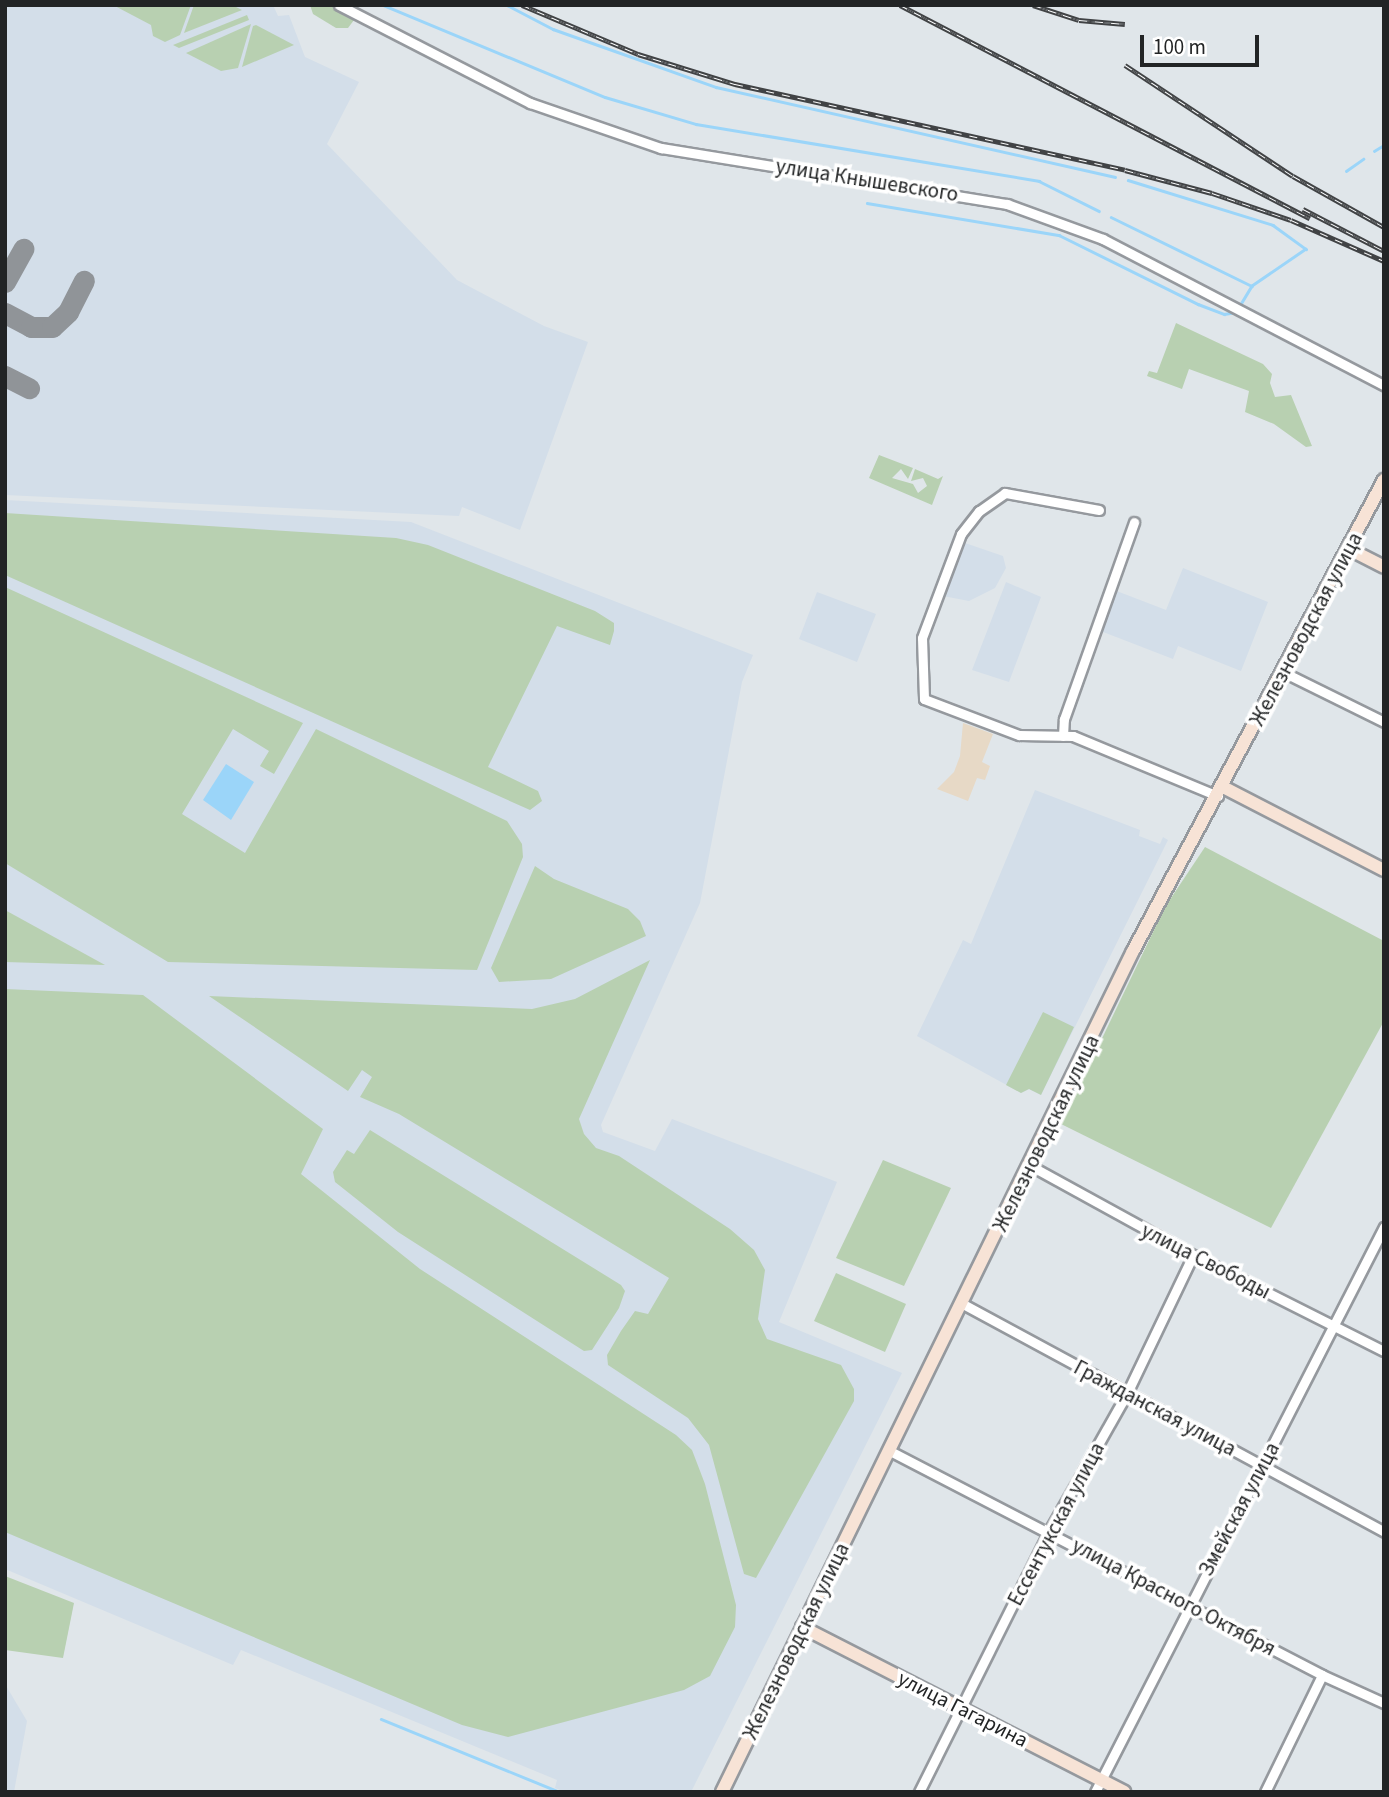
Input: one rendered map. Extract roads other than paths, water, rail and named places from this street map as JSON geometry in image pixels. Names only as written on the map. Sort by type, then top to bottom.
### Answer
[{"type":"main road","name":"Железноводская улица","points":[[722,1792],[1031,1166],[1133,951],[1384,481]]},
{"type":"main road","points":[[1351,545],[1384,567]]},
{"type":"main road","points":[[1220,792],[1384,870]]},
{"type":"main road","name":"улица Гагарина","points":[[802,1627],[961,1707],[1097,1786],[1124,1792]]},
{"type":"street","name":"улица Кнышевского","points":[[339,5],[530,103],[661,148],[1007,204],[1103,239],[1384,385]]},
{"type":"street","points":[[1098,510],[1005,493],[979,511],[961,534],[922,638],[924,699],[1019,735],[1073,736],[1220,792]]},
{"type":"street","points":[[1063,736],[1064,719],[1134,522]]},
{"type":"street","points":[[1283,672],[1384,722]]},
{"type":"street","name":"улица Свободы","points":[[1031,1166],[1193,1255],[1384,1351]]},
{"type":"street","name":"Змейская улица","points":[[1097,1786],[1384,1227]]},
{"type":"street","name":"Ессентукская улица","points":[[919,1792],[1049,1531],[1127,1393],[1193,1255]]},
{"type":"street","name":"Гражданская улица","points":[[963,1304],[1384,1532]]},
{"type":"street","name":"улица Красного Октября","points":[[890,1451],[1049,1531],[1322,1675],[1384,1703]]},
{"type":"street","points":[[1265,1792],[1322,1675]]},
{"type":"water","points":[[226,764],[254,782],[231,820],[203,800]]},
{"type":"waterway","points":[[383,5],[605,97],[696,124],[1039,181],[1099,211]]},
{"type":"waterway","points":[[507,5],[553,29],[716,87],[1115,177]]},
{"type":"waterway","points":[[1374,151],[1384,145]]},
{"type":"waterway","points":[[1346,171],[1363,159]]},
{"type":"waterway","points":[[1128,180],[1273,225],[1306,249],[1252,286],[1240,306]]},
{"type":"waterway","points":[[867,203],[1059,235],[1198,304],[1224,314],[1236,312]]},
{"type":"waterway","points":[[1111,217],[1252,286]]},
{"type":"waterway","points":[[381,1719],[560,1792]]},
{"type":"railway","points":[[522,5],[638,54],[735,84],[1125,170],[1212,193],[1291,220],[1384,261]]},
{"type":"railway","points":[[900,5],[1310,218]]},
{"type":"railway","points":[[1033,5],[1079,20],[1125,24]]},
{"type":"railway","points":[[1125,65],[1293,176],[1384,227]]},
{"type":"railway","points":[[1303,209],[1384,251]]}]
